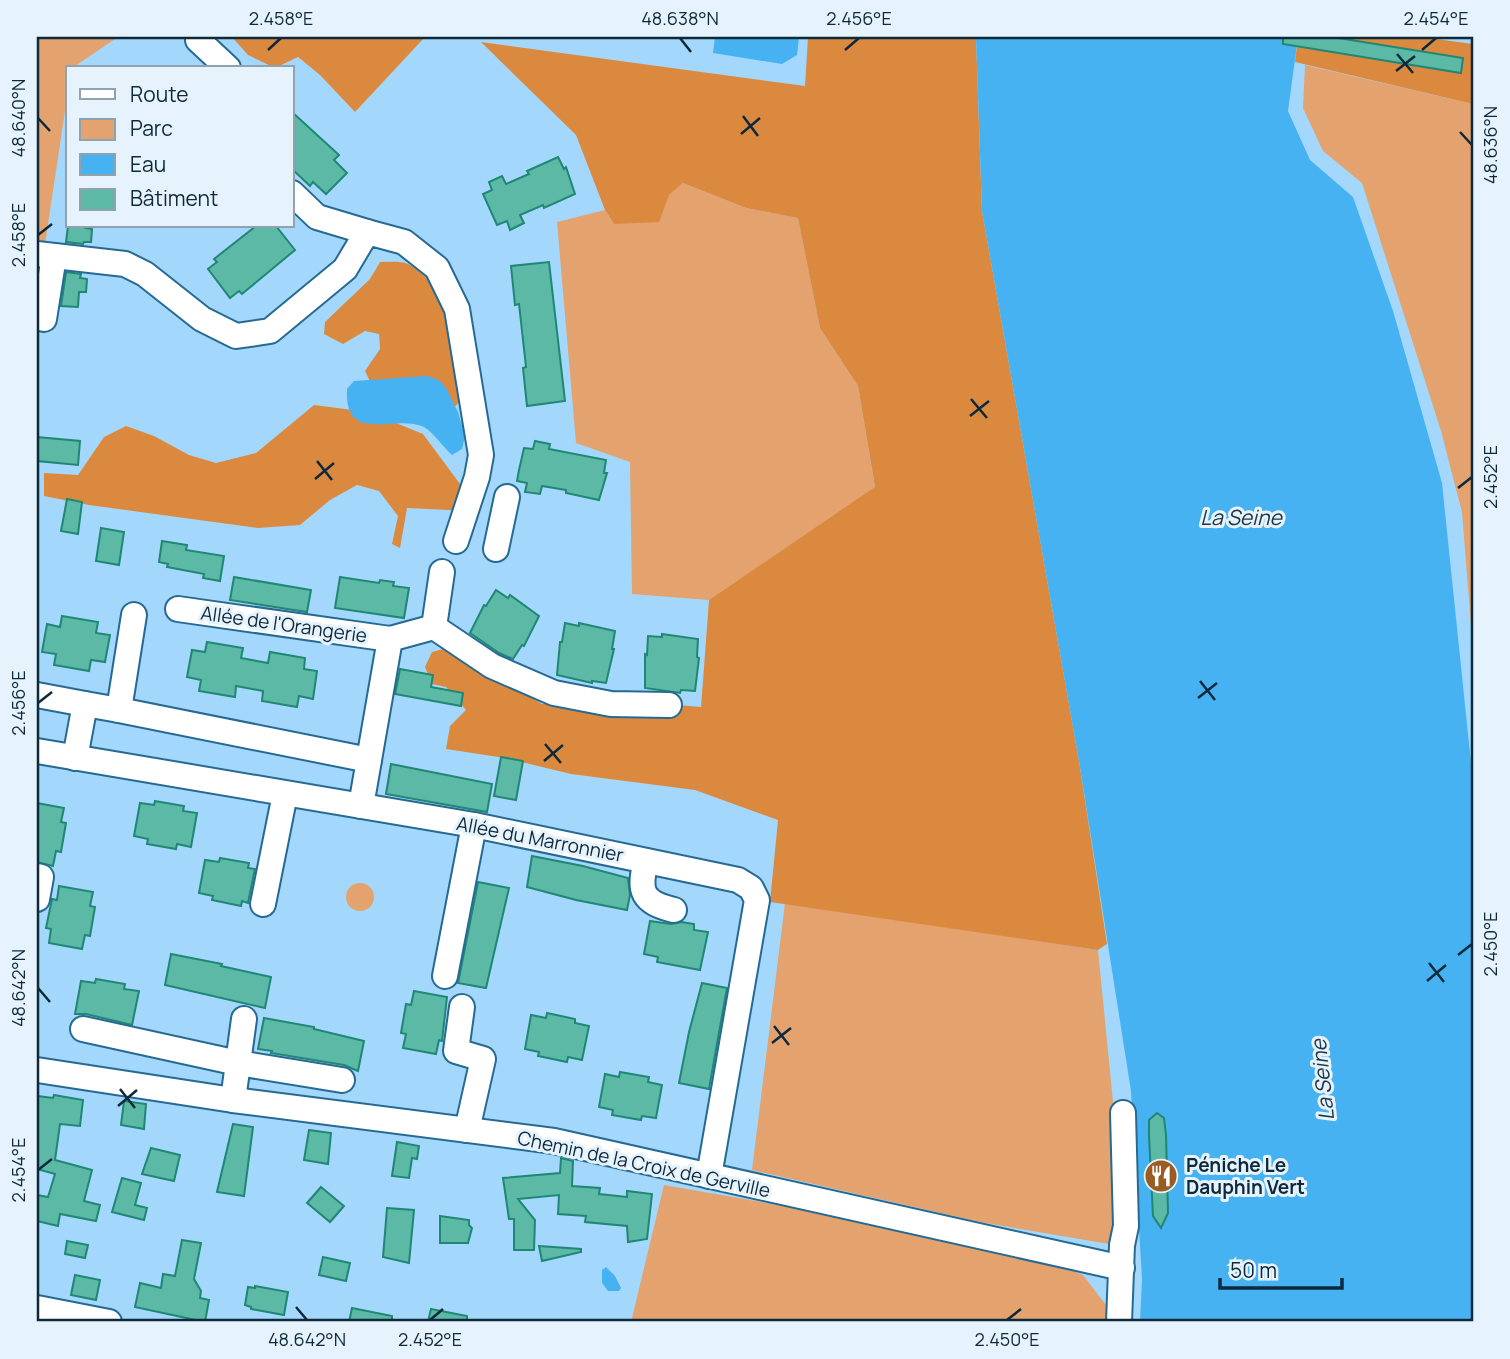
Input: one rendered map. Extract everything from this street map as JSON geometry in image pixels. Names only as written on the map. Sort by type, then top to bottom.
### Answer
[{"type":"street","points":[[198,40],[226,66]]},
{"type":"street","points":[[294,195],[317,217],[404,242],[438,268],[457,309],[481,456],[456,541]]},
{"type":"street","points":[[44,319],[46,255],[125,264],[145,274],[202,319],[236,336],[270,331],[345,269],[367,232]]},
{"type":"street","points":[[496,549],[507,497]]},
{"type":"street","points":[[434,627],[442,572]]},
{"type":"street","name":"Allée de l'Orangerie","points":[[178,610],[390,639]]},
{"type":"street","points":[[119,709],[134,615]]},
{"type":"street","points":[[361,806],[390,639],[434,627],[492,666],[554,694],[611,704],[669,705]]},
{"type":"street","points":[[37,695],[369,760]]},
{"type":"street","points":[[75,758],[85,704]]},
{"type":"street","name":"Allée du Marronnier","points":[[37,751],[474,825],[738,880],[751,888],[757,901],[709,1176]]},
{"type":"street","points":[[263,904],[285,794]]},
{"type":"street","points":[[445,976],[474,825]]},
{"type":"street","points":[[646,861],[641,887],[646,898],[655,905],[674,910]]},
{"type":"street","points":[[37,876],[41,877],[37,899]]},
{"type":"street","points":[[462,1007],[456,1051],[483,1059],[467,1130]]},
{"type":"street","points":[[233,1100],[244,1019]]},
{"type":"street","points":[[83,1029],[238,1063],[342,1080]]},
{"type":"street","name":"Chemin de la Croix de Gerville","points":[[37,1070],[233,1100],[554,1141],[1122,1268]]},
{"type":"street","points":[[1119,1322],[1126,1226],[1123,1113]]},
{"type":"street","points":[[37,1308],[109,1322]]},
{"type":"green space","points":[[40,37],[118,37],[75,66],[66,66],[66,104],[45,244],[37,243],[37,40]]},
{"type":"green space","points":[[1305,65],[1473,104],[1473,651],[1462,512],[1441,431],[1362,183],[1323,151],[1303,108]]},
{"type":"green space","points":[[683,183],[746,208],[798,218],[820,328],[858,386],[875,488],[709,600],[632,594],[630,462],[576,443],[557,222],[605,210],[614,224],[669,195]]},
{"type":"green space","points":[[360,883],[370,887],[374,897],[370,907],[360,911],[350,907],[346,897],[350,887]]},
{"type":"green space","points":[[785,903],[1098,950],[1123,1203],[1109,1244],[980,1222],[752,1170]]},
{"type":"green space","points":[[664,1185],[858,1219],[1053,1263],[1083,1275],[1112,1313],[1111,1322],[631,1322]]},
{"type":"shaded area","points":[[232,37],[425,37],[355,112],[320,75],[298,57],[279,66],[271,66],[248,55]]},
{"type":"shaded area","points":[[808,37],[976,37],[982,211],[1079,761],[1107,944],[1098,950],[770,902],[778,820],[695,790],[571,774],[505,758],[446,749],[450,726],[466,710],[446,687],[432,684],[425,667],[432,652],[447,648],[542,704],[575,704],[608,699],[701,707],[709,600],[875,487],[858,386],[820,328],[798,218],[746,208],[683,183],[669,195],[659,222],[614,224],[605,210],[576,135],[481,42],[805,86]]},
{"type":"shaded area","points":[[1298,37],[1421,37],[1473,44],[1473,104],[1295,62]]},
{"type":"shaded area","points":[[380,262],[408,264],[423,275],[444,305],[455,342],[465,397],[452,409],[376,394],[365,371],[380,349],[379,334],[365,331],[343,344],[324,334],[325,322],[370,279]]},
{"type":"shaded area","points":[[314,405],[369,412],[423,434],[463,488],[470,511],[407,508],[400,548],[392,544],[398,516],[379,491],[357,485],[330,500],[300,525],[258,528],[89,505],[44,496],[44,473],[78,475],[104,437],[126,426],[154,436],[189,455],[216,463],[256,453]]},
{"type":"water","points":[[715,37],[799,37],[797,55],[782,64],[713,53]]},
{"type":"water","name":"La Seine","points":[[976,37],[1298,37],[1288,111],[1310,160],[1353,197],[1393,311],[1442,483],[1473,782],[1473,1322],[1140,1322],[1142,1279],[1131,1091],[1079,761],[982,211]]},
{"type":"water","points":[[427,376],[439,380],[446,388],[458,412],[465,436],[462,449],[452,455],[424,427],[362,422],[354,417],[348,406],[347,389],[354,381]]},
{"type":"water","points":[[606,1267],[615,1276],[621,1288],[619,1291],[608,1291],[602,1283],[602,1270]]},
{"type":"building","points":[[1283,37],[1332,37],[1463,58],[1461,73],[1283,44]]},
{"type":"building","points":[[294,114],[339,155],[334,160],[347,173],[326,194],[313,182],[310,186],[294,171]]},
{"type":"building","points":[[558,157],[564,169],[566,167],[575,194],[520,215],[524,223],[510,230],[507,221],[497,225],[483,194],[492,190],[489,182],[502,176],[506,184]]},
{"type":"building","points":[[68,228],[92,229],[91,242],[66,242]]},
{"type":"building","points":[[253,228],[278,228],[295,250],[242,294],[239,291],[230,298],[208,269],[217,262],[214,259]]},
{"type":"building","points":[[549,262],[565,401],[527,406],[519,304],[515,305],[511,266]]},
{"type":"building","points":[[66,272],[81,274],[80,278],[87,279],[86,292],[79,292],[78,307],[61,306]]},
{"type":"building","points":[[37,437],[80,441],[78,465],[37,461]]},
{"type":"building","points":[[535,441],[550,444],[549,449],[606,460],[604,473],[607,473],[599,500],[542,486],[540,494],[525,492],[527,483],[517,481],[519,470],[524,448],[533,449]]},
{"type":"building","points":[[67,499],[82,502],[78,534],[61,531]]},
{"type":"building","points":[[101,528],[124,532],[119,565],[96,561]]},
{"type":"building","points":[[162,541],[187,545],[186,550],[224,556],[220,581],[203,578],[204,574],[167,567],[168,564],[159,562]]},
{"type":"building","points":[[234,577],[311,590],[307,612],[230,600]]},
{"type":"building","points":[[340,577],[379,583],[380,580],[394,582],[393,586],[409,588],[404,618],[335,608]]},
{"type":"building","points":[[496,590],[508,598],[510,595],[539,616],[524,646],[522,645],[513,659],[499,653],[470,633],[484,605],[486,606]]},
{"type":"building","points":[[62,616],[98,622],[96,633],[110,635],[105,662],[91,660],[89,671],[54,665],[56,654],[42,652],[47,624],[60,627]]},
{"type":"building","points":[[565,623],[579,626],[579,623],[615,631],[606,683],[592,683],[557,675]]},
{"type":"building","points":[[662,634],[698,639],[695,691],[681,690],[680,693],[645,688],[648,636],[662,637]]},
{"type":"building","points":[[207,642],[243,648],[241,658],[268,663],[270,652],[305,658],[304,669],[317,671],[313,699],[299,696],[297,707],[262,701],[263,691],[236,686],[235,697],[199,691],[201,680],[187,677],[192,650],[205,652]]},
{"type":"building","points":[[400,669],[433,675],[431,687],[463,693],[461,706],[395,694]]},
{"type":"building","points":[[501,757],[523,761],[516,800],[494,796]]},
{"type":"building","points":[[391,764],[492,784],[487,812],[386,794]]},
{"type":"building","points":[[155,801],[184,806],[183,811],[197,813],[191,847],[177,844],[176,849],[147,844],[148,839],[134,836],[140,803],[154,805]]},
{"type":"building","points":[[37,803],[64,808],[61,822],[66,823],[61,852],[56,851],[53,866],[37,862]]},
{"type":"building","points":[[532,856],[628,878],[630,895],[627,910],[527,887]]},
{"type":"building","points":[[220,858],[249,863],[248,868],[255,869],[248,903],[242,901],[241,906],[212,900],[213,896],[199,893],[205,860],[219,862]]},
{"type":"building","points":[[478,882],[509,888],[486,988],[458,983]]},
{"type":"building","points":[[59,886],[93,892],[90,906],[95,907],[90,936],[85,935],[82,949],[49,943],[51,929],[46,928],[52,899],[57,900]]},
{"type":"building","points":[[650,921],[694,924],[694,930],[708,932],[700,970],[657,962],[658,957],[644,954]]},
{"type":"building","points":[[171,954],[271,977],[265,1008],[165,985]]},
{"type":"building","points":[[96,979],[125,984],[124,989],[139,991],[132,1025],[75,1014],[81,981],[95,983]]},
{"type":"building","points":[[702,983],[727,988],[709,1089],[679,1083]]},
{"type":"building","points":[[414,991],[447,997],[442,1041],[439,1040],[436,1054],[403,1048],[406,1034],[401,1033],[406,1004],[411,1005]]},
{"type":"building","points":[[547,1013],[575,1019],[575,1023],[589,1026],[582,1060],[568,1057],[567,1062],[538,1056],[539,1052],[525,1049],[531,1015],[546,1018]]},
{"type":"building","points":[[264,1018],[314,1027],[364,1041],[358,1071],[344,1065],[258,1049]]},
{"type":"building","points":[[620,1072],[649,1077],[648,1082],[662,1085],[656,1118],[642,1116],[641,1120],[612,1115],[613,1110],[599,1107],[605,1074],[619,1077]]},
{"type":"building","points":[[54,1095],[83,1100],[80,1126],[60,1124],[55,1160],[92,1170],[84,1201],[100,1205],[96,1221],[60,1214],[58,1226],[37,1221],[37,1195],[48,1197],[55,1174],[37,1169],[37,1096],[53,1098]]},
{"type":"building","points":[[124,1101],[146,1104],[144,1129],[121,1125]]},
{"type":"building","points":[[1157,1113],[1164,1118],[1166,1135],[1168,1213],[1161,1228],[1153,1216],[1149,1136],[1149,1120]]},
{"type":"building","points":[[233,1124],[253,1127],[244,1196],[217,1192]]},
{"type":"building","points":[[309,1130],[331,1133],[328,1164],[304,1160]]},
{"type":"building","points":[[397,1142],[419,1146],[417,1159],[412,1158],[409,1178],[392,1176]]},
{"type":"building","points":[[151,1148],[180,1155],[174,1181],[142,1174]]},
{"type":"building","points":[[561,1158],[573,1161],[572,1186],[600,1188],[599,1194],[627,1197],[627,1191],[652,1194],[647,1239],[628,1242],[627,1226],[585,1222],[586,1216],[558,1214],[559,1195],[518,1199],[535,1220],[534,1250],[514,1250],[514,1219],[509,1219],[503,1178],[560,1173]]},
{"type":"building","points":[[122,1178],[141,1183],[135,1205],[147,1208],[144,1220],[112,1212]]},
{"type":"building","points":[[321,1187],[344,1206],[330,1222],[307,1203]]},
{"type":"building","points":[[387,1208],[414,1210],[409,1263],[383,1257]]},
{"type":"building","points":[[440,1216],[469,1220],[472,1228],[468,1243],[440,1243]]},
{"type":"building","points":[[182,1240],[201,1243],[194,1279],[201,1291],[200,1298],[209,1300],[205,1322],[135,1307],[140,1283],[161,1288],[163,1274],[175,1276]]},
{"type":"building","points":[[67,1241],[88,1245],[85,1258],[65,1254]]},
{"type":"building","points":[[539,1246],[581,1249],[581,1252],[542,1261]]},
{"type":"building","points":[[323,1257],[350,1263],[346,1281],[319,1275]]},
{"type":"building","points":[[75,1275],[100,1280],[96,1300],[71,1295]]},
{"type":"building","points":[[248,1287],[288,1292],[284,1315],[251,1309],[245,1305]]},
{"type":"building","points":[[352,1308],[392,1316],[392,1322],[349,1322]]},
{"type":"building","points":[[431,1309],[467,1316],[467,1322],[428,1322]]},
{"type":"place","name":"Péniche Le Dauphin Vert","points":[[1161,1176]]}]
